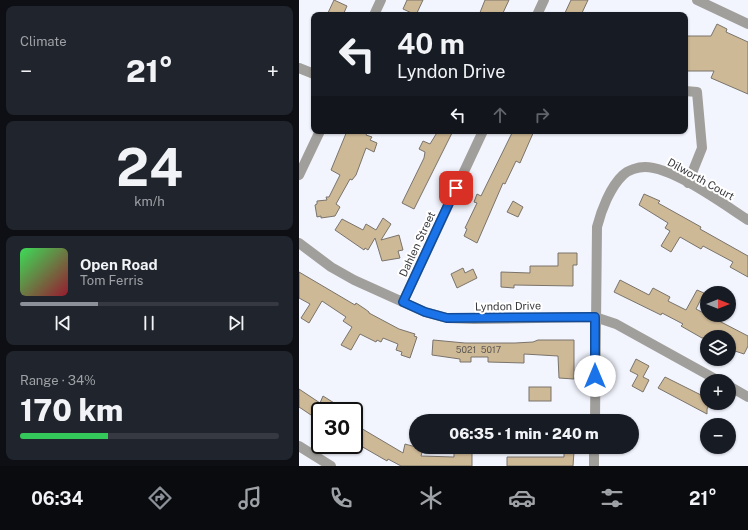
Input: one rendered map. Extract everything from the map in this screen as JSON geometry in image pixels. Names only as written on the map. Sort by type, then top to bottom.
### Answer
[{"type":"street","points":[[375,12],[381,0]]},
{"type":"street","points":[[538,12],[544,0]]},
{"type":"street","points":[[697,0],[748,24]]},
{"type":"street","points":[[299,68],[311,73]]},
{"type":"street","points":[[688,91],[697,92],[702,148],[688,183]]},
{"type":"street","points":[[299,175],[319,134]]},
{"type":"street","name":"Dahlen Street","points":[[403,302],[482,134]]},
{"type":"street","name":"Dilworth Court","points":[[595,414],[597,227],[601,210],[623,176],[634,169],[645,167],[659,169],[688,183],[748,220]]},
{"type":"street","name":"Lyndon Drive","points":[[299,243],[331,267],[425,312],[447,318],[595,317],[616,324],[706,374]]},
{"type":"street","points":[[736,390],[748,397]]},
{"type":"street","points":[[299,446],[331,466]]},
{"type":"street","points":[[594,454],[594,466]]},
{"type":"building","points":[[334,0],[347,6],[344,12],[328,12]]},
{"type":"building","points":[[407,0],[423,0],[417,12],[410,12],[403,9]]},
{"type":"building","points":[[485,0],[509,0],[503,12],[480,12]]},
{"type":"building","points":[[571,0],[588,0],[582,12],[565,12]]},
{"type":"building","points":[[717,24],[727,29],[726,32],[748,42],[748,94],[711,78],[714,71],[688,71],[688,36],[711,36]]},
{"type":"building","points":[[346,134],[366,134],[372,137],[370,140],[377,143],[374,152],[366,148],[356,175],[352,180],[350,179],[336,204],[340,207],[335,216],[321,218],[321,216],[317,217],[315,205],[317,204],[317,201],[327,200],[326,197],[329,197],[340,175],[331,170]]},
{"type":"building","points":[[436,134],[452,134],[414,209],[402,203],[424,158],[425,152],[419,149],[423,141],[430,144]]},
{"type":"building","points":[[512,134],[533,134],[520,163],[516,161],[505,184],[503,183],[477,243],[464,236],[467,229],[465,228],[477,203],[474,202],[477,194],[481,196]]},
{"type":"building","points":[[644,194],[660,201],[658,203],[748,256],[748,277],[730,267],[733,262],[703,246],[701,249],[680,237],[671,252],[661,246],[670,231],[665,228],[668,223],[639,205]]},
{"type":"building","points":[[513,201],[523,207],[518,217],[507,212]]},
{"type":"building","points":[[383,218],[391,224],[381,240],[399,235],[403,250],[398,251],[400,258],[382,261],[375,238],[368,250],[365,248],[364,250],[335,230],[342,219],[363,230],[366,224],[376,230]]},
{"type":"building","points":[[558,253],[577,253],[577,265],[573,265],[573,286],[514,285],[514,288],[501,287],[501,272],[530,273],[530,266],[558,266]]},
{"type":"building","points":[[463,268],[465,273],[473,269],[477,278],[457,288],[451,274]]},
{"type":"building","points":[[299,272],[355,305],[356,303],[369,313],[399,329],[415,334],[414,336],[417,337],[410,358],[401,355],[402,352],[396,350],[398,344],[383,338],[381,342],[377,340],[376,342],[360,334],[351,350],[341,345],[352,327],[343,321],[346,317],[322,301],[309,323],[301,318],[310,304],[299,298]]},
{"type":"building","points":[[620,280],[649,295],[653,288],[670,297],[668,301],[686,310],[697,290],[700,291],[700,301],[696,309],[700,311],[700,322],[721,322],[748,336],[748,346],[744,354],[736,351],[736,330],[700,330],[700,337],[681,326],[683,324],[662,313],[661,315],[614,292]]},
{"type":"building","points":[[433,340],[465,343],[515,343],[533,342],[538,340],[574,340],[574,379],[559,378],[558,356],[524,354],[524,363],[488,362],[488,357],[471,357],[471,362],[460,362],[460,359],[432,355]]},
{"type":"building","points":[[636,359],[649,366],[643,377],[649,380],[643,392],[632,386],[638,375],[630,371]]},
{"type":"building","points":[[665,377],[700,394],[700,410],[707,410],[707,414],[658,388]]},
{"type":"building","points":[[529,387],[551,387],[551,401],[529,401]]},
{"type":"building","points":[[299,389],[318,402],[311,402],[311,415],[299,407]]},
{"type":"building","points":[[323,396],[333,402],[320,402]]},
{"type":"building","points":[[363,429],[403,453],[405,444],[409,445],[409,454],[422,454],[421,456],[454,457],[454,454],[472,454],[472,466],[401,466],[388,459],[387,461],[363,447]]},
{"type":"building","points":[[564,454],[574,454],[573,466],[507,466],[507,457],[564,457]]},
{"type":"route","points":[[456,188],[403,302],[425,312],[447,318],[595,317],[595,376]]}]
